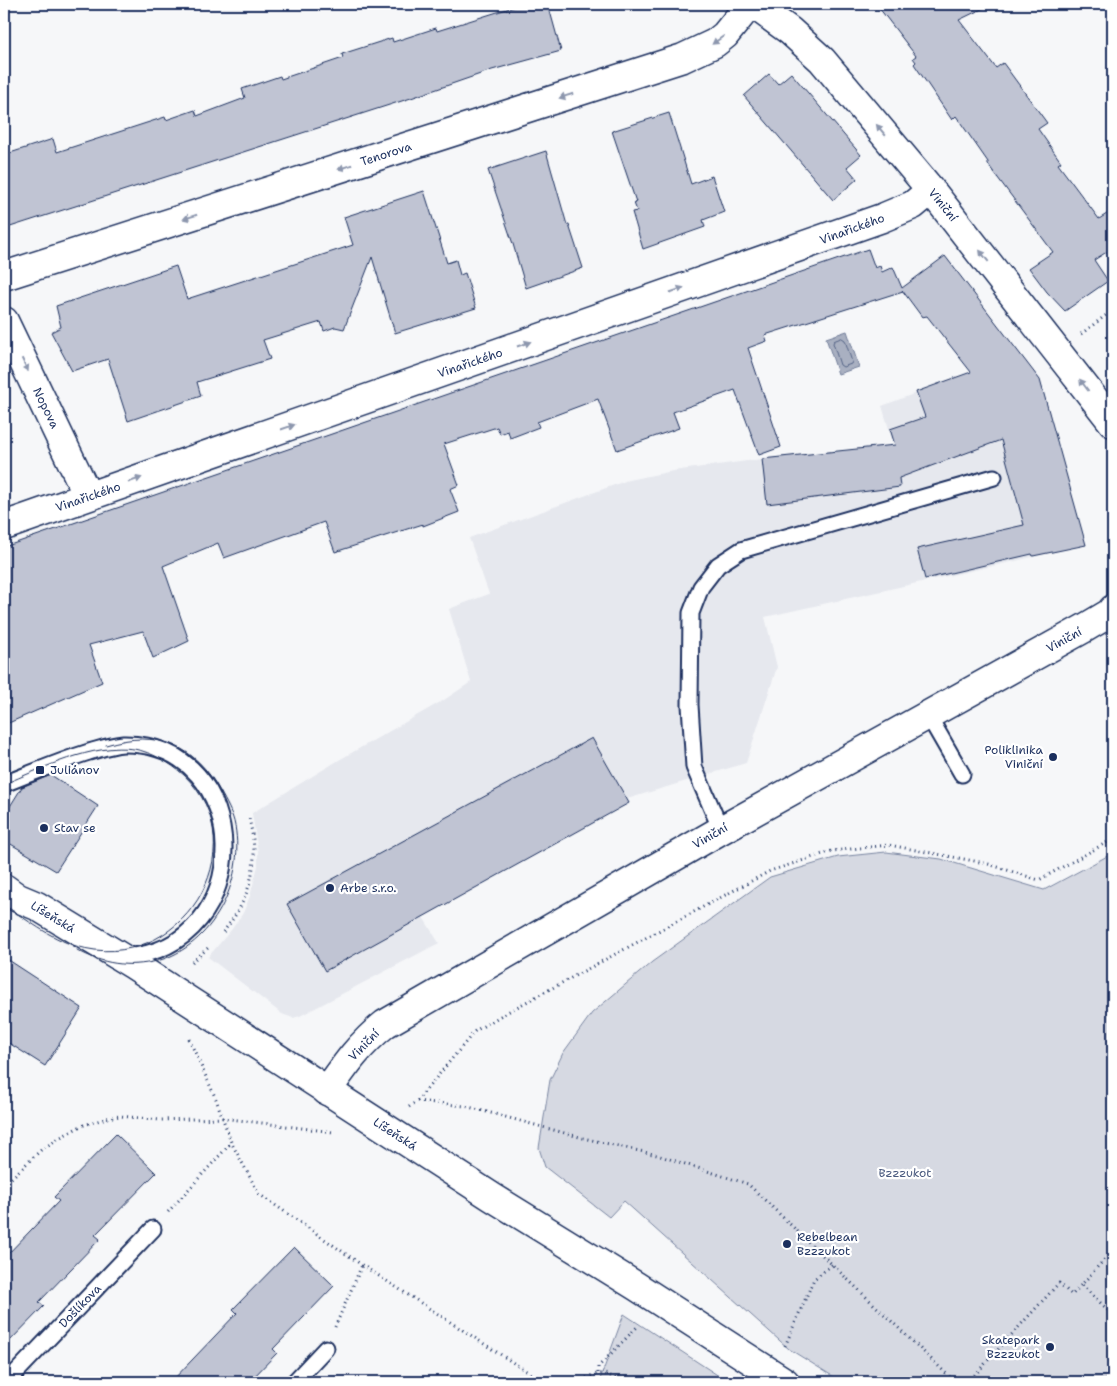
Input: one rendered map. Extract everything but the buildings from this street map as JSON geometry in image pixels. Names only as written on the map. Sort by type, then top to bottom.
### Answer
[{"type":"street","name":"Viniční","points":[[751,4],[790,31],[822,60],[931,190],[1058,350],[1113,423]]},
{"type":"street","name":"Tenorova","points":[[4,276],[683,58],[715,44],[751,4]]},
{"type":"street","name":"Vinařického","points":[[4,526],[882,218],[913,204],[931,190]]},
{"type":"street","name":"Nopova","points":[[4,321],[88,496]]},
{"type":"street","name":"Viniční","points":[[327,1091],[349,1058],[365,1040],[384,1024],[721,830],[1110,614],[1113,608]]},
{"type":"street","name":"Líšeňská","points":[[4,888],[120,957],[492,1197],[636,1286],[785,1382]]},
{"type":"lane","points":[[721,830],[694,767],[690,705],[691,613],[700,588],[718,565],[741,550],[994,477]]},
{"type":"lane","points":[[928,715],[962,774]]},
{"type":"lane","points":[[4,784],[80,755],[122,744],[142,746],[176,757],[187,765],[206,786],[220,814],[224,843],[220,881],[212,903],[206,913],[188,932],[173,944],[144,955],[120,957]]},
{"type":"lane","name":"Došlíkova","points":[[7,1382],[152,1230]]},
{"type":"lane","points":[[294,1382],[326,1348]]},
{"type":"path","points":[[1058,350],[1113,310]]},
{"type":"path","points":[[404,1110],[417,1101],[475,1031],[770,871],[832,852],[889,845],[985,863],[1039,880],[1113,839]]},
{"type":"path","points":[[187,1036],[231,1142],[259,1194],[362,1265],[540,1380],[539,1382]]},
{"type":"path","points":[[417,1101],[465,1106],[583,1138],[657,1155],[748,1184],[955,1382]]},
{"type":"path","points":[[4,1185],[41,1150],[59,1138],[81,1126],[107,1118],[120,1116],[160,1120],[222,1118],[334,1132]]},
{"type":"path","points":[[152,1230],[231,1142]]},
{"type":"path","points":[[975,1382],[971,1379],[1059,1283],[1072,1295],[1113,1250]]},
{"type":"path","points":[[783,1351],[814,1279],[833,1264]]},
{"type":"path","points":[[326,1348],[362,1265]]},
{"type":"path","points":[[1082,1285],[1113,1315]]},
{"type":"path","points":[[598,1373],[598,1367],[636,1328]]},
{"type":"path","points":[[577,1382],[598,1373],[610,1375],[624,1382]]},
{"type":"shaded area","points":[[1010,341],[1041,382],[1086,545],[765,617],[777,667],[746,763],[627,799],[629,803],[423,917],[439,943],[300,1016],[293,1018],[282,1014],[208,957],[232,929],[243,913],[250,896],[258,866],[258,852],[252,813],[339,760],[444,700],[471,682],[449,609],[489,594],[469,538],[628,480],[673,471],[762,459],[894,445],[882,406],[971,372]]},
{"type":"green space","name":"Bzzzukot","points":[[886,852],[941,859],[1044,890],[1113,853],[1113,1382],[842,1382],[789,1349],[624,1201],[609,1217],[545,1167],[539,1148],[550,1080],[563,1053],[592,1013],[652,962],[770,877],[838,857]]},
{"type":"green space","points":[[624,1314],[728,1382],[599,1382]]},
{"type":"water","points":[[847,331],[859,367],[838,374],[826,338]]},
{"type":"tram line","points":[[77,950],[96,959],[126,964],[157,961],[177,953],[194,941],[209,926],[221,908],[235,868],[237,847],[233,817],[220,791],[199,762],[173,745],[158,740],[125,740],[106,745]]},
{"type":"tram line","points":[[4,784],[85,753],[118,748],[141,750],[173,766],[184,775],[206,805],[214,837],[211,870],[198,900],[176,925],[147,943],[113,951],[76,946],[48,933],[4,905]]},
{"type":"place","name":"Poliklinika Viniční","points":[[1053,757]]},
{"type":"place","name":"Juliánov","points":[[40,770]]},
{"type":"place","name":"Stav se","points":[[44,828]]},
{"type":"place","name":"Arbe s.r.o.","points":[[330,888]]},
{"type":"place","name":"Rebelbean Bzzzukot","points":[[787,1244]]},
{"type":"place","name":"Skatepark Bzzzukot","points":[[1050,1347]]}]
